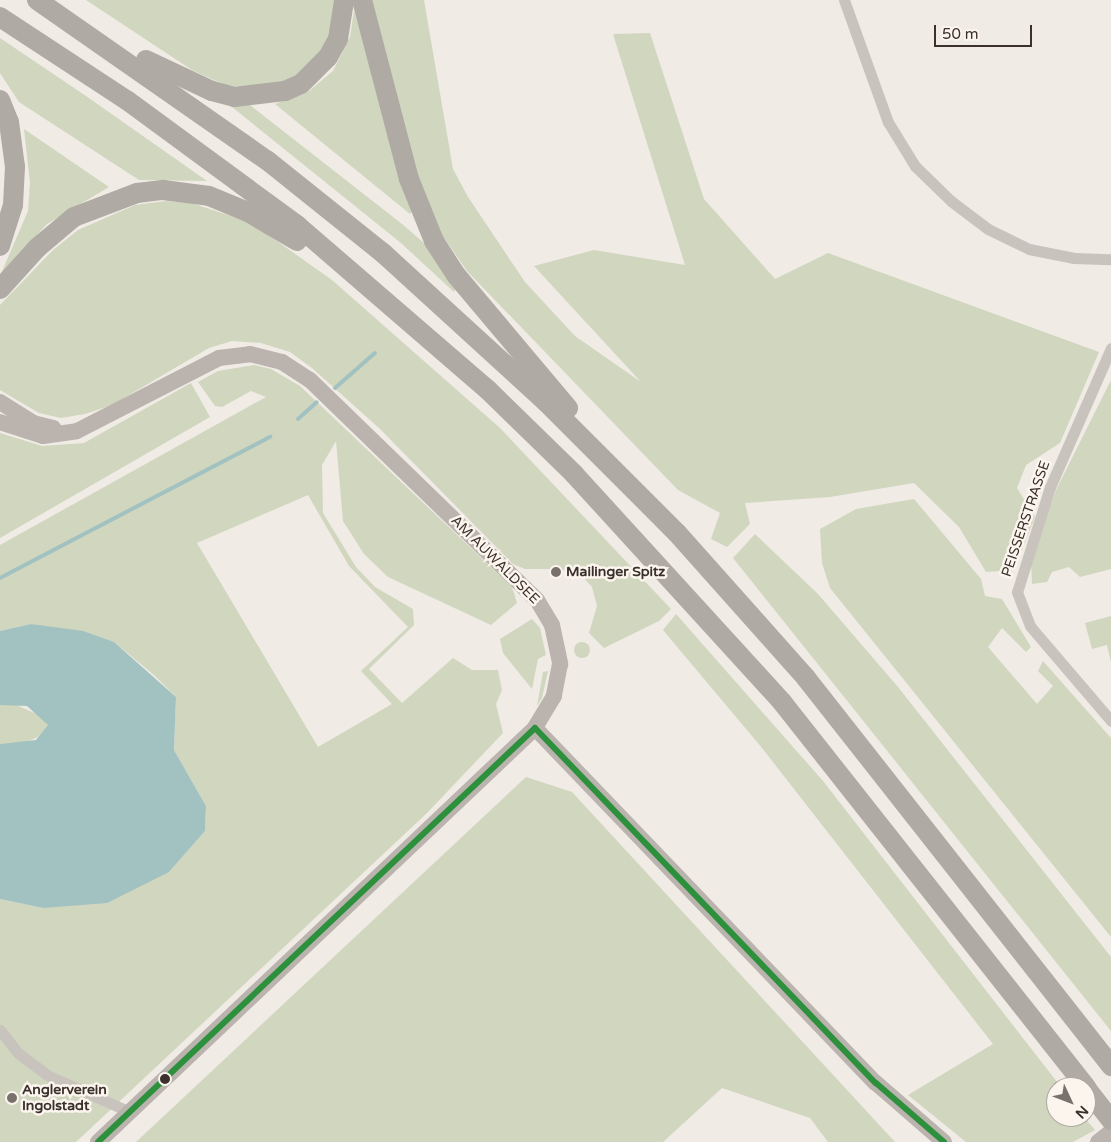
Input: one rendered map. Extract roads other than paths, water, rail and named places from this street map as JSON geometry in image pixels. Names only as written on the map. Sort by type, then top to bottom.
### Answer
[{"type":"highway","points":[[38,0],[80,27],[260,156],[383,253],[485,342],[627,482],[806,678],[1111,1066]]},
{"type":"highway","points":[[80,27],[212,91],[234,97],[269,95],[301,84],[328,57],[338,39],[344,0]]},
{"type":"highway","points":[[362,0],[409,179],[442,256],[627,482]]},
{"type":"highway","points":[[0,17],[128,101],[298,226],[487,389],[658,561],[782,702],[1078,1077]]},
{"type":"highway","points":[[0,100],[15,167],[12,205],[0,246]]},
{"type":"highway","points":[[0,289],[37,248],[74,216],[118,196],[163,190],[209,196],[248,212],[370,287]]},
{"type":"highway","points":[[1096,1100],[1111,1120]]},
{"type":"street","points":[[844,0],[888,122],[915,166],[951,201],[988,229],[1029,249],[1074,258],[1111,259]]},
{"type":"street","name":"PEISSERSTRASSE","points":[[1111,348],[1050,487],[1017,592],[1030,626],[1111,721]]},
{"type":"street","name":"AM AUWALDSEE","points":[[0,422],[43,436],[77,431],[219,358],[266,357],[296,369],[545,611],[557,639],[560,664],[554,696],[535,728],[98,1142]]},
{"type":"street","points":[[0,402],[33,423],[77,431]]},
{"type":"street","points":[[535,728],[876,1083],[944,1142]]},
{"type":"street","points":[[0,1030],[18,1053],[48,1075],[130,1112]]},
{"type":"street","points":[[1098,1142],[1111,1132]]},
{"type":"water","points":[[31,624],[83,631],[114,642],[176,697],[174,750],[206,806],[205,831],[169,872],[107,903],[43,908],[0,899],[0,744],[36,740],[48,725],[27,706],[0,705],[0,631]]},
{"type":"waterway","points":[[335,388],[375,353]]},
{"type":"waterway","points":[[298,419],[317,402]]},
{"type":"waterway","points":[[0,578],[270,437]]},
{"type":"place","name":"Mailinger Spitz","points":[[556,572]]},
{"type":"place","name":"Anglerverein Ingolstadt","points":[[12,1098]]}]
